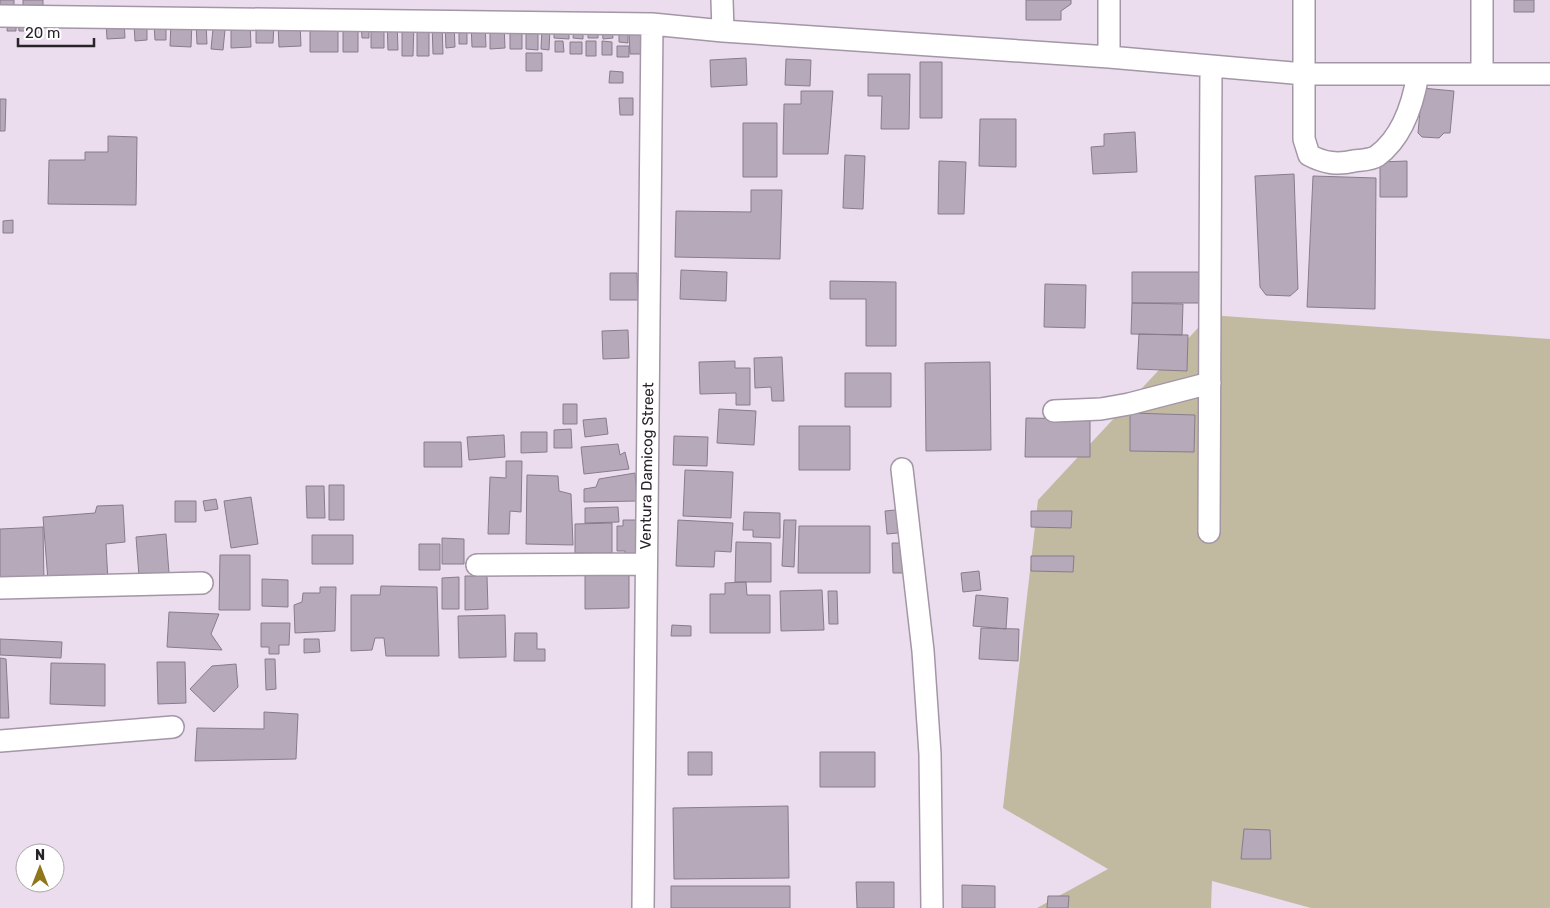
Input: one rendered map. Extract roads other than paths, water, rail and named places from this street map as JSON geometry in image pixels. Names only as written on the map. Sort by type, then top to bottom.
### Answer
[{"type":"street","points":[[722,0],[723,31]]},
{"type":"street","points":[[1109,0],[1109,57]]},
{"type":"street","points":[[1304,0],[1304,139],[1309,155],[1324,162],[1343,163],[1375,157],[1394,139],[1414,100],[1418,74]]},
{"type":"street","points":[[1482,0],[1482,73]]},
{"type":"street","points":[[0,16],[652,24],[723,31],[1109,57],[1304,74],[1550,74]]},
{"type":"street","name":"Ventura Damicog Street","points":[[643,908],[652,24]]},
{"type":"street","points":[[1209,532],[1211,66]]},
{"type":"street","points":[[1054,411],[1101,409],[1129,404],[1210,383]]},
{"type":"street","points":[[902,469],[922,650],[930,744],[932,908]]},
{"type":"street","points":[[477,565],[646,564]]},
{"type":"street","points":[[0,588],[202,583]]},
{"type":"street","points":[[0,741],[173,727]]}]
